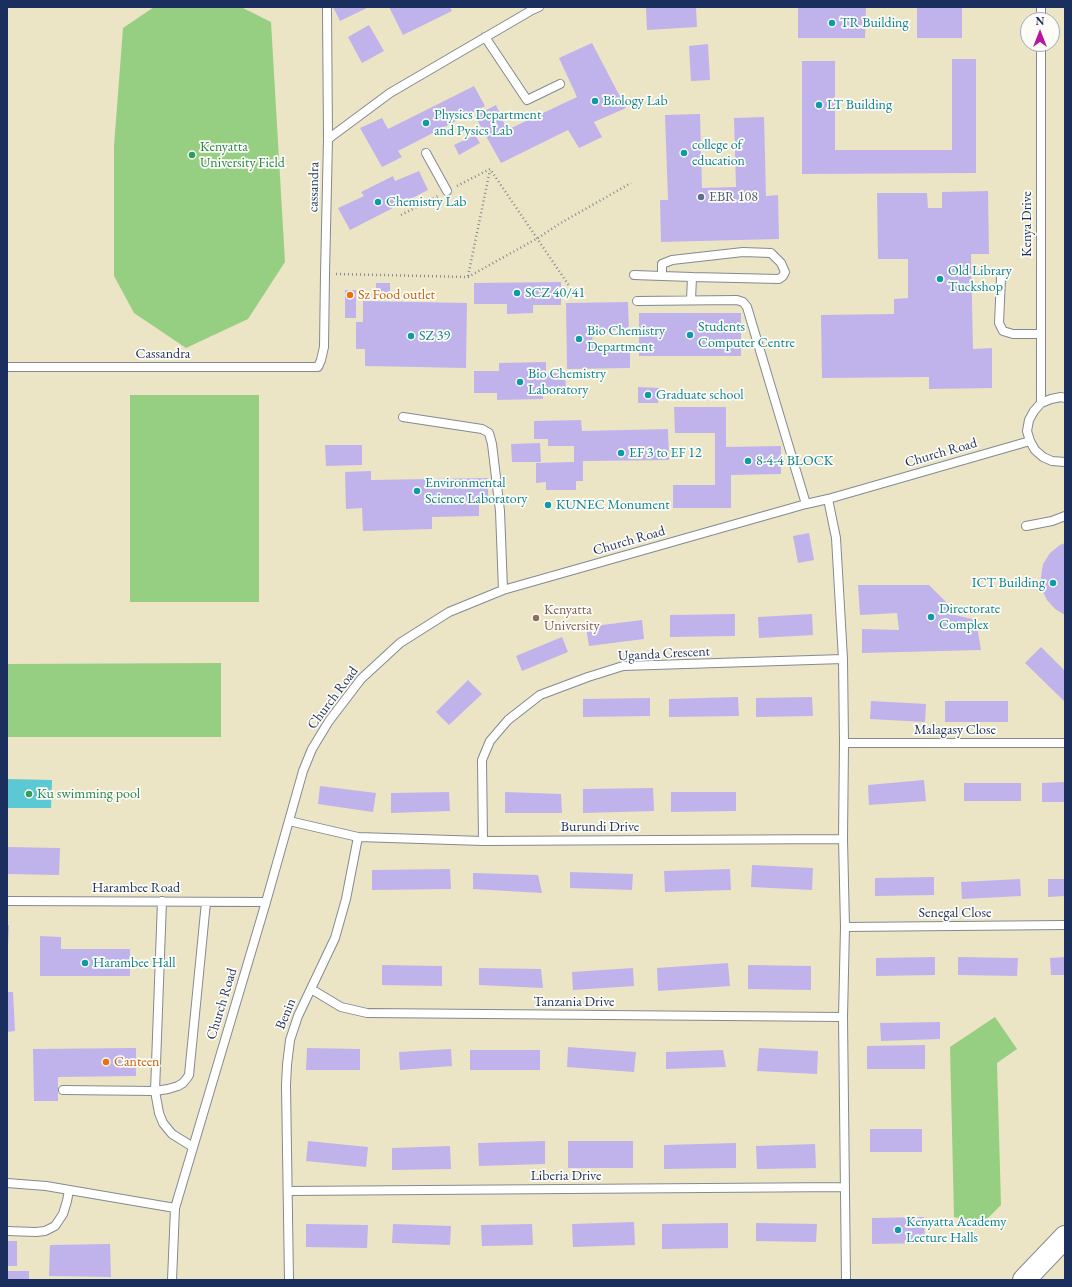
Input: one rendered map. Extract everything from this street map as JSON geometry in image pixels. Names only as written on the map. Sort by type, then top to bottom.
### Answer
[{"type":"main road","points":[[1024,1280],[1065,1237]]},
{"type":"lane","name":"cassandra","points":[[318,367],[324,347],[326,274],[328,139],[327,7]]},
{"type":"lane","points":[[328,139],[385,96],[534,8]]},
{"type":"lane","points":[[485,37],[527,100],[560,84]]},
{"type":"lane","name":"Kenya Drive","points":[[1041,52],[1041,403]]},
{"type":"lane","points":[[426,153],[447,191]]},
{"type":"lane","points":[[634,275],[662,276],[692,277],[779,279],[785,272],[781,263],[771,253],[744,252],[672,260],[662,264],[662,276]]},
{"type":"lane","points":[[691,300],[692,277]]},
{"type":"lane","points":[[1001,278],[999,323],[1003,331],[1013,334],[1040,334]]},
{"type":"lane","points":[[637,301],[737,300],[743,302],[747,307],[806,504]]},
{"type":"lane","name":"Cassandra","points":[[7,367],[318,367]]},
{"type":"lane","points":[[1065,398],[1050,398],[1041,403],[1029,420],[1028,431],[1030,441],[1035,450],[1042,457],[1052,461],[1065,462]]},
{"type":"lane","points":[[403,417],[482,429],[489,432],[492,444],[500,511],[503,590]]},
{"type":"lane","name":"Church Road","points":[[172,1280],[175,1208],[266,902],[303,771],[312,749],[329,721],[361,679],[400,643],[449,612],[503,590],[1030,441]]},
{"type":"lane","points":[[828,499],[836,538],[843,659],[843,839],[845,927],[842,1017],[846,1280]]},
{"type":"lane","points":[[1026,526],[1052,521],[1065,516]]},
{"type":"lane","name":"Uganda Crescent","points":[[483,841],[482,760],[490,741],[508,720],[540,695],[623,666],[843,659]]},
{"type":"lane","name":"Malagasy Close","points":[[844,743],[1065,743]]},
{"type":"lane","points":[[289,821],[358,837]]},
{"type":"lane","name":"Burundi Drive","points":[[358,837],[483,841],[843,839]]},
{"type":"lane","name":"Benin","points":[[289,1280],[286,1085],[287,1058],[290,1040],[298,1016],[335,938],[341,920],[358,837]]},
{"type":"lane","name":"Harambee Road","points":[[7,900],[266,902]]},
{"type":"lane","points":[[162,901],[155,1091],[159,1113],[163,1123],[172,1134],[193,1147]]},
{"type":"lane","points":[[63,1090],[155,1091],[178,1086],[184,1083],[189,1075],[206,902]]},
{"type":"lane","name":"Senegal Close","points":[[845,927],[1065,925]]},
{"type":"lane","name":"Tanzania Drive","points":[[311,989],[341,1007],[367,1013],[842,1017]]},
{"type":"lane","points":[[7,1183],[46,1186],[175,1208]]},
{"type":"lane","name":"Liberia Drive","points":[[288,1191],[845,1187]]},
{"type":"lane","points":[[7,1232],[45,1231],[55,1226],[63,1214],[68,1201],[69,1190]]},
{"type":"path","points":[[468,277],[490,169]]},
{"type":"path","points":[[401,215],[490,169]]},
{"type":"path","points":[[490,169],[572,290]]},
{"type":"path","points":[[326,274],[468,277],[631,183]]},
{"type":"green space","points":[[154,7],[241,7],[271,22],[285,262],[248,319],[186,348],[134,313],[114,276],[114,146],[123,28]]},
{"type":"green space","points":[[130,395],[259,395],[259,602],[130,602]]},
{"type":"green space","points":[[221,663],[221,737],[7,737],[7,664]]},
{"type":"green space","points":[[995,1017],[1017,1049],[997,1063],[1001,1205],[983,1223],[954,1217],[950,1047]]},
{"type":"water","name":"Ku swimming pool","points":[[7,779],[52,780],[51,808],[7,808]]},
{"type":"building","points":[[333,7],[369,7],[340,21]]},
{"type":"building","points":[[389,7],[450,7],[452,11],[403,35]]},
{"type":"building","points":[[696,7],[697,27],[647,30],[646,8]]},
{"type":"building","name":"TR Building","points":[[798,7],[866,7],[865,38],[798,38]]},
{"type":"building","points":[[917,7],[962,7],[962,38],[917,38]]},
{"type":"building","points":[[369,25],[384,51],[362,63],[348,37]]},
{"type":"building","name":"Biology Lab","points":[[592,43],[626,108],[594,122],[602,137],[579,148],[568,130],[501,163],[475,116],[496,105],[507,130],[577,97],[559,58]]},
{"type":"building","points":[[708,44],[710,80],[691,81],[689,46]]},
{"type":"building","name":"LT Building","points":[[952,59],[976,59],[976,173],[802,174],[802,61],[835,61],[835,150],[952,150]]},
{"type":"building","name":"Physics Department and Pysics Lab","points":[[474,86],[485,106],[398,151],[402,157],[382,167],[360,128],[382,118],[388,129]]},
{"type":"building","name":"college of education","points":[[700,114],[702,188],[736,187],[734,118],[764,117],[766,196],[778,195],[779,239],[661,242],[660,200],[668,200],[665,115]]},
{"type":"building","points":[[475,135],[480,143],[459,155],[454,145]]},
{"type":"building","name":"Chemistry Lab","points":[[419,171],[428,190],[350,230],[338,208],[364,196],[361,192],[393,176],[395,181]]},
{"type":"building","name":"Old Library Tuckshop","points":[[988,191],[989,254],[971,254],[973,349],[992,348],[992,388],[929,389],[929,377],[822,378],[821,315],[894,314],[894,299],[908,298],[908,259],[878,259],[877,193],[927,193],[928,208],[942,208],[942,192]]},
{"type":"building","name":"SCZ 40/41","points":[[561,282],[561,305],[533,305],[533,313],[507,314],[507,304],[474,304],[474,283]]},
{"type":"building","points":[[376,283],[390,283],[390,292],[376,293]]},
{"type":"building","points":[[345,290],[356,290],[356,318],[345,318]]},
{"type":"building","name":"SZ 39","points":[[363,301],[467,303],[466,368],[365,366],[365,349],[356,349],[356,322],[363,322]]},
{"type":"building","name":"Bio Chemistry Department","points":[[628,302],[629,330],[592,330],[593,348],[630,347],[630,368],[567,369],[566,303]]},
{"type":"building","name":"Students Computer Centre","points":[[639,313],[741,313],[741,356],[639,356]]},
{"type":"building","name":"Bio Chemistry Laboratory","points":[[546,362],[546,373],[565,373],[566,390],[543,391],[543,399],[497,400],[497,393],[474,393],[474,371],[499,371],[499,363]]},
{"type":"building","name":"Graduate school","points":[[638,387],[659,388],[658,403],[638,403]]},
{"type":"building","name":"8-4-4 BLOCK","points":[[674,407],[726,407],[726,447],[781,446],[781,474],[731,475],[731,508],[673,508],[673,485],[715,485],[715,433],[675,433]]},
{"type":"building","name":"EF 3 to EF 12","points":[[581,420],[582,431],[668,429],[669,460],[583,461],[583,481],[576,481],[576,490],[546,490],[546,482],[536,483],[536,463],[574,462],[574,446],[548,446],[548,439],[534,439],[534,421]]},
{"type":"building","points":[[540,443],[541,462],[512,462],[511,444]]},
{"type":"building","points":[[325,445],[362,445],[362,465],[326,466]]},
{"type":"building","name":"Environmental Science Laboratory","points":[[371,471],[371,480],[488,478],[488,503],[479,503],[479,516],[432,517],[432,529],[363,531],[362,508],[346,509],[345,472]]},
{"type":"building","points":[[809,533],[814,560],[798,563],[793,536]]},
{"type":"building","name":"ICT Building","points":[[1065,543],[1065,615],[1055,609],[1047,600],[1042,590],[1041,577],[1043,564],[1050,553]]},
{"type":"building","name":"Directorate Complex","points":[[858,585],[929,585],[947,603],[951,614],[976,620],[981,650],[862,653],[862,629],[899,630],[897,613],[860,615]]},
{"type":"building","points":[[735,614],[735,636],[670,637],[670,615]]},
{"type":"building","points":[[812,614],[813,635],[759,638],[758,617]]},
{"type":"building","points":[[642,620],[644,639],[589,646],[586,627]]},
{"type":"building","points":[[562,637],[568,652],[522,671],[516,656]]},
{"type":"building","points":[[1041,647],[1065,671],[1065,702],[1025,663]]},
{"type":"building","points":[[468,680],[482,694],[449,725],[436,712]]},
{"type":"building","points":[[738,697],[739,716],[669,717],[669,699]]},
{"type":"building","points":[[812,697],[813,716],[756,717],[756,698]]},
{"type":"building","points":[[650,698],[650,716],[583,717],[583,699]]},
{"type":"building","points":[[871,701],[926,704],[925,722],[870,719]]},
{"type":"building","points":[[945,701],[1008,701],[1008,722],[945,722]]},
{"type":"building","points":[[924,780],[926,801],[869,805],[868,785]]},
{"type":"building","points":[[1065,782],[1065,802],[1042,802],[1042,783]]},
{"type":"building","points":[[964,783],[1021,783],[1021,801],[964,801]]},
{"type":"building","points":[[320,786],[376,793],[373,812],[318,804]]},
{"type":"building","points":[[653,788],[654,811],[583,813],[583,789]]},
{"type":"building","points":[[449,792],[450,811],[391,813],[391,793]]},
{"type":"building","points":[[505,792],[561,794],[562,813],[505,813]]},
{"type":"building","points":[[671,792],[736,792],[736,811],[671,812]]},
{"type":"building","points":[[7,847],[60,848],[59,875],[7,874]]},
{"type":"building","points":[[752,865],[813,868],[812,890],[751,887]]},
{"type":"building","points":[[450,869],[451,889],[372,890],[372,870]]},
{"type":"building","points":[[730,869],[731,890],[665,892],[664,871]]},
{"type":"building","points":[[570,872],[633,874],[632,890],[570,888]]},
{"type":"building","points":[[473,873],[538,875],[542,893],[473,889]]},
{"type":"building","points":[[934,877],[934,895],[875,896],[875,878]]},
{"type":"building","points":[[1020,879],[1021,896],[962,899],[961,882]]},
{"type":"building","points":[[1048,879],[1065,879],[1065,896],[1048,897]]},
{"type":"building","points":[[7,925],[9,925],[8,947],[7,947]]},
{"type":"building","name":"Harambee Hall","points":[[40,936],[61,937],[61,949],[130,949],[130,976],[40,976]]},
{"type":"building","points":[[935,957],[935,975],[876,976],[876,958]]},
{"type":"building","points":[[958,957],[1018,958],[1017,976],[958,975]]},
{"type":"building","points":[[1065,957],[1065,975],[1051,975],[1050,958]]},
{"type":"building","points":[[728,963],[730,986],[658,991],[657,968]]},
{"type":"building","points":[[382,965],[442,966],[442,986],[382,985]]},
{"type":"building","points":[[748,965],[811,966],[811,990],[748,989]]},
{"type":"building","points":[[479,968],[541,969],[543,988],[479,985]]},
{"type":"building","points":[[633,968],[634,986],[573,990],[572,972]]},
{"type":"building","points":[[7,992],[13,992],[15,1031],[7,1032]]},
{"type":"building","points":[[940,1022],[940,1039],[881,1041],[880,1023]]},
{"type":"building","points":[[925,1045],[925,1069],[867,1069],[867,1046]]},
{"type":"building","points":[[568,1047],[636,1052],[634,1072],[567,1067]]},
{"type":"building","points":[[136,1048],[136,1076],[58,1077],[58,1101],[34,1101],[33,1049]]},
{"type":"building","points":[[307,1048],[360,1049],[360,1070],[306,1070]]},
{"type":"building","points":[[759,1048],[818,1051],[817,1074],[757,1071]]},
{"type":"building","points":[[451,1049],[452,1066],[400,1070],[399,1052]]},
{"type":"building","points":[[470,1050],[540,1050],[540,1070],[470,1070]]},
{"type":"building","points":[[723,1050],[726,1067],[666,1069],[666,1052]]},
{"type":"building","points":[[870,1129],[922,1129],[922,1152],[870,1152]]},
{"type":"building","points":[[308,1141],[368,1147],[366,1167],[306,1161]]},
{"type":"building","points":[[545,1141],[545,1164],[479,1166],[478,1143]]},
{"type":"building","points":[[568,1141],[633,1141],[633,1168],[568,1168]]},
{"type":"building","points":[[736,1143],[736,1168],[664,1169],[664,1145]]},
{"type":"building","points":[[815,1144],[816,1168],[757,1169],[756,1146]]},
{"type":"building","points":[[450,1146],[451,1169],[392,1170],[392,1148]]},
{"type":"building","name":"Kenyatta Academy Lecture Halls","points":[[924,1217],[925,1243],[872,1244],[872,1218]]},
{"type":"building","points":[[634,1222],[635,1245],[573,1247],[572,1224]]},
{"type":"building","points":[[728,1223],[728,1248],[662,1249],[662,1224]]},
{"type":"building","points":[[756,1223],[817,1224],[816,1242],[756,1241]]},
{"type":"building","points":[[306,1224],[368,1225],[367,1248],[306,1247]]},
{"type":"building","points":[[393,1224],[451,1226],[450,1245],[392,1243]]},
{"type":"building","points":[[532,1224],[533,1245],[482,1246],[481,1225]]},
{"type":"building","points":[[7,1241],[17,1241],[17,1266],[7,1266]]},
{"type":"building","points":[[110,1244],[111,1277],[49,1276],[50,1245]]},
{"type":"building","points":[[7,1271],[29,1271],[29,1280],[7,1280]]},
{"type":"place","name":"TR Building","points":[[832,23]]},
{"type":"place","name":"Biology Lab","points":[[595,101]]},
{"type":"place","name":"LT Building","points":[[819,105]]},
{"type":"place","name":"Physics Department and Pysics Lab","points":[[426,123]]},
{"type":"place","name":"college of education","points":[[684,153]]},
{"type":"place","name":"Kenyatta University Field","points":[[192,155]]},
{"type":"place","name":"EBR 108","points":[[701,197]]},
{"type":"place","name":"Chemistry Lab","points":[[378,202]]},
{"type":"place","name":"Old Library Tuckshop","points":[[940,279]]},
{"type":"place","name":"SCZ 40/41","points":[[517,293]]},
{"type":"place","name":"Sz Food outlet","points":[[350,295]]},
{"type":"place","name":"Students Computer Centre","points":[[690,335]]},
{"type":"place","name":"SZ 39","points":[[411,336]]},
{"type":"place","name":"Bio Chemistry Department","points":[[579,339]]},
{"type":"place","name":"Bio Chemistry Laboratory","points":[[520,382]]},
{"type":"place","name":"Graduate school","points":[[648,395]]},
{"type":"place","name":"EF 3 to EF 12","points":[[621,453]]},
{"type":"place","name":"8-4-4 BLOCK","points":[[748,461]]},
{"type":"place","name":"Environmental Science Laboratory","points":[[417,491]]},
{"type":"place","name":"KUNEC Monument","points":[[548,505]]},
{"type":"place","name":"ICT Building","points":[[1053,583]]},
{"type":"place","name":"Directorate Complex","points":[[931,617]]},
{"type":"place","name":"Kenyatta University","points":[[536,618]]},
{"type":"place","name":"Ku swimming pool","points":[[29,794]]},
{"type":"place","name":"Harambee Hall","points":[[85,963]]},
{"type":"place","name":"Canteen","points":[[106,1062]]},
{"type":"place","name":"Kenyatta Academy Lecture Halls","points":[[898,1230]]}]
